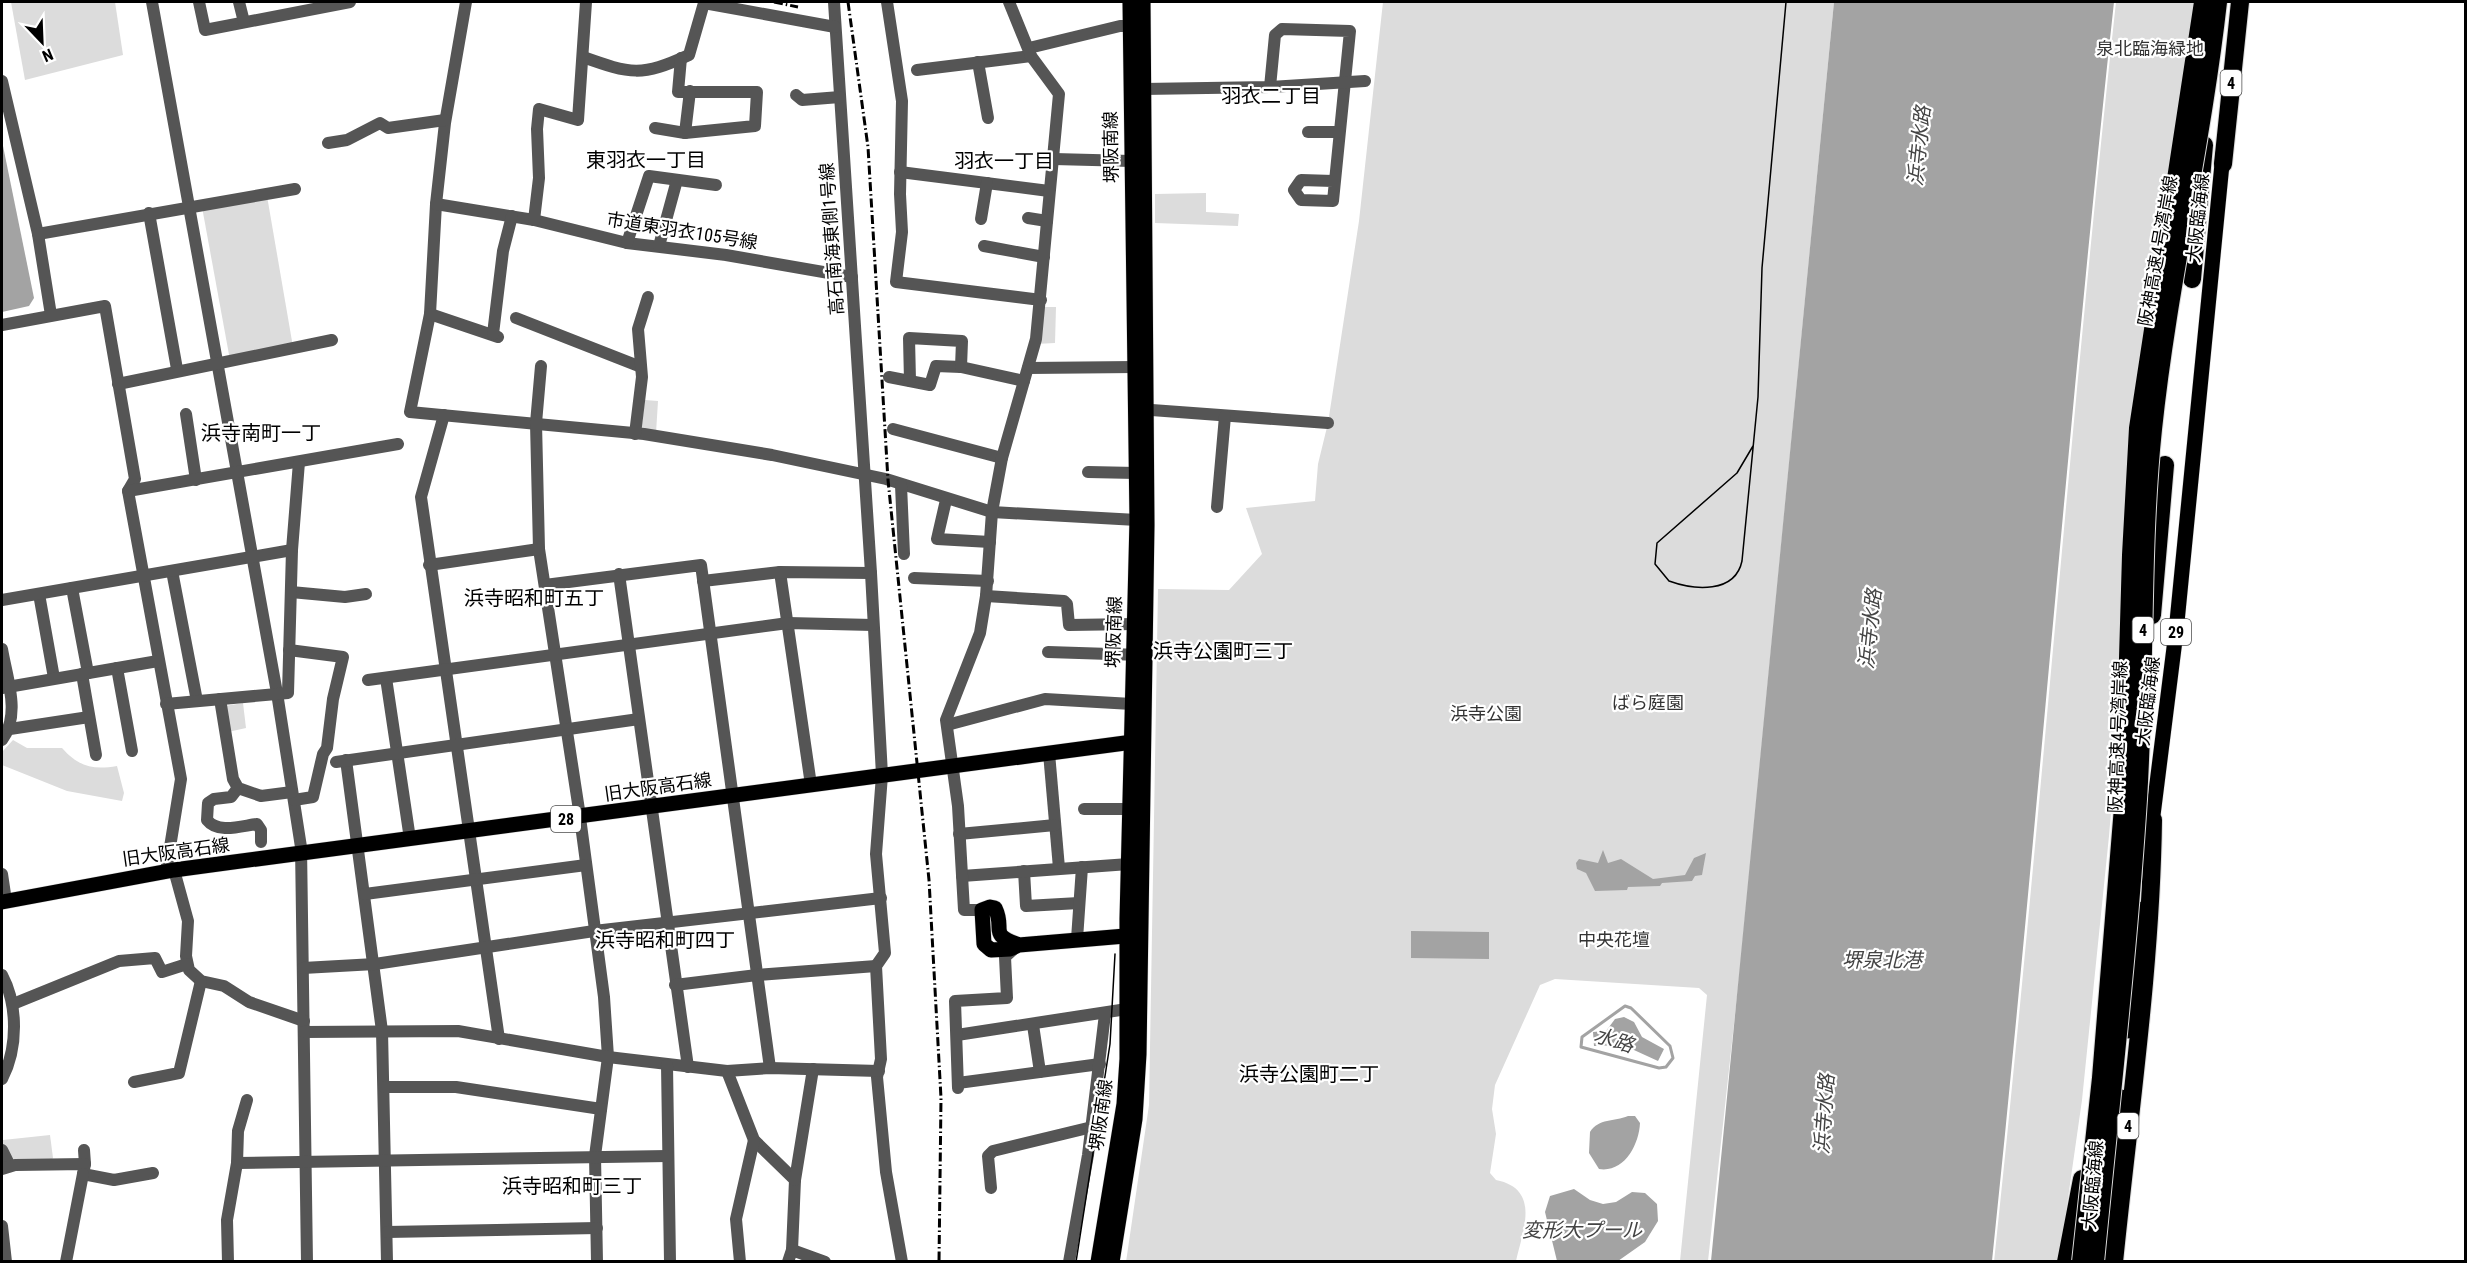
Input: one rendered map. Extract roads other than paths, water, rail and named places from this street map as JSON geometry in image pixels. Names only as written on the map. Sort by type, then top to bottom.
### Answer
[{"type":"highway","name":"阪神高速4号湾岸線","points":[[2081,1262],[2101,1078],[2123,807],[2131,555],[2138,428],[2202,2]]},
{"type":"highway","name":"阪神高速4号湾岸線","points":[[2096,1262],[2144,805],[2148,489],[2153,429],[2170,304],[2211,69],[2218,2]]},
{"type":"highway","name":"4","points":[[2223,164],[2240,2]]},
{"type":"highway","points":[[2192,279],[2211,69]]},
{"type":"highway","points":[[2144,805],[2155,555],[2165,465]]},
{"type":"highway","name":"4","points":[[2114,1262],[2144,991],[2152,878],[2144,805]]},
{"type":"highway","points":[[2066,1262],[2082,1179]]},
{"type":"main road","name":"堺阪南線","points":[[1098,1262],[1124,1104],[1127,1009],[1134,935],[1129,864],[1130,809],[1137,741],[1132,704],[1139,655],[1134,624],[1136,473],[1141,409],[1135,367],[1130,2]]},
{"type":"main road","name":"堺阪南線","points":[[1112,1262],[1135,1119],[1134,935],[1139,655],[1143,2]]},
{"type":"main road","name":"大阪臨海線","points":[[2105,1262],[2127,1034],[2202,2]]},
{"type":"main road","name":"大阪臨海線","points":[[2074,1262],[2082,1179],[2144,805],[2176,632],[2223,164],[2232,2]]},
{"type":"main road","name":"旧大阪高石線","points":[[4,902],[170,871],[1137,741]]},
{"type":"main road","points":[[982,910],[984,944],[988,949],[1010,949],[1019,945],[1134,935]]},
{"type":"street","points":[[152,2],[277,693],[301,855],[307,1262]]},
{"type":"street","points":[[199,2],[205,30],[350,2]]},
{"type":"street","points":[[239,2],[244,22]]},
{"type":"street","points":[[466,2],[445,120],[436,204],[430,314],[410,412],[635,434],[772,455],[865,474],[992,512],[1137,520]]},
{"type":"street","points":[[534,220],[538,178],[539,109],[578,120],[586,2]]},
{"type":"street","points":[[583,57],[618,69],[640,73],[689,55],[704,2],[835,27]]},
{"type":"street","name":"高石南海東側1号線","points":[[834,2],[882,775],[876,854],[885,953],[876,966],[881,1045],[879,1071],[886,1172],[902,1262]]},
{"type":"street","points":[[887,2],[902,101],[900,172],[903,232],[896,282],[1041,300]]},
{"type":"street","points":[[982,910],[964,910],[959,834],[946,720],[980,633],[986,596],[992,512],[1002,458],[1036,339],[1059,94],[1030,52],[1009,2]]},
{"type":"street","points":[[917,70],[1030,52],[1130,26]]},
{"type":"street","points":[[1270,87],[1275,35],[1282,29],[1350,31],[1333,181]]},
{"type":"street","points":[[655,128],[685,133],[755,126],[757,92],[678,92],[681,58]]},
{"type":"street","points":[[978,62],[988,118]]},
{"type":"street","points":[[2,81],[4,99],[38,234],[51,315]]},
{"type":"street","points":[[1143,89],[1270,87],[1365,81]]},
{"type":"street","points":[[685,133],[690,91]]},
{"type":"street","points":[[796,95],[802,100],[840,97]]},
{"type":"street","points":[[328,142],[347,140],[380,123],[388,128],[445,120]]},
{"type":"street","points":[[1308,132],[1339,132]]},
{"type":"street","points":[[1054,159],[1131,161]]},
{"type":"street","points":[[900,172],[1049,191]]},
{"type":"street","points":[[627,243],[649,176],[716,185]]},
{"type":"street","points":[[659,246],[677,180]]},
{"type":"street","points":[[981,219],[987,183]]},
{"type":"street","points":[[38,234],[295,189]]},
{"type":"street","name":"市道東羽衣105号線","points":[[436,204],[534,220],[627,243],[659,246],[852,277]]},
{"type":"street","points":[[150,213],[177,369]]},
{"type":"street","points":[[430,314],[496,335],[501,260],[512,216]]},
{"type":"street","points":[[1028,218],[1047,221]]},
{"type":"street","points":[[984,246],[997,252],[1044,256]]},
{"type":"street","points":[[635,434],[641,367],[638,329],[648,297]]},
{"type":"street","points":[[2,326],[105,306],[135,479],[128,491],[181,779],[170,871],[189,921],[187,964],[189,970],[201,981],[224,986],[249,1002],[304,1026],[382,1031],[458,1031],[608,1057],[727,1071],[770,1068],[879,1071]]},
{"type":"street","points":[[516,318],[641,367]]},
{"type":"street","points":[[910,381],[909,338],[962,341],[961,367]]},
{"type":"street","points":[[118,384],[177,369],[332,340]]},
{"type":"street","points":[[541,366],[536,423],[539,549],[580,817],[604,997],[608,1057],[595,1156],[597,1262]]},
{"type":"street","points":[[889,376],[930,385],[936,366],[961,367],[1024,381]]},
{"type":"street","points":[[1028,368],[1135,367]]},
{"type":"street","points":[[1141,409],[1328,423]]},
{"type":"street","points":[[186,414],[196,480]]},
{"type":"street","points":[[444,415],[422,497],[429,565],[499,1039]]},
{"type":"street","points":[[1217,507],[1226,416]]},
{"type":"street","points":[[892,429],[1002,458]]},
{"type":"street","points":[[128,491],[398,444]]},
{"type":"street","points":[[166,704],[288,693],[292,550],[299,462]]},
{"type":"street","points":[[1088,472],[1136,473]]},
{"type":"street","points":[[901,485],[904,554]]},
{"type":"street","points":[[946,500],[938,539],[990,542]]},
{"type":"street","points":[[429,565],[539,549]]},
{"type":"street","points":[[2,600],[292,550]]},
{"type":"street","points":[[545,585],[701,564],[770,1068]]},
{"type":"street","points":[[172,571],[197,701]]},
{"type":"street","points":[[780,572],[811,785]]},
{"type":"street","points":[[703,581],[780,572],[871,573]]},
{"type":"street","points":[[619,574],[688,1067]]},
{"type":"street","points":[[914,578],[987,581]]},
{"type":"street","points":[[72,588],[96,755]]},
{"type":"street","points":[[291,592],[345,597],[366,594]]},
{"type":"street","points":[[39,594],[54,678]]},
{"type":"street","points":[[986,596],[1064,601],[1067,604],[1069,625],[1134,624]]},
{"type":"street","points":[[368,680],[788,623],[873,625]]},
{"type":"street","points":[[2,649],[5,687],[13,714],[10,729],[2,740]]},
{"type":"street","points":[[220,699],[233,779],[238,788],[261,796],[313,797],[323,754],[327,748],[333,699],[343,657],[289,650]]},
{"type":"street","points":[[1048,652],[1139,655]]},
{"type":"street","points":[[5,687],[158,661]]},
{"type":"street","points":[[117,668],[132,751]]},
{"type":"street","points":[[386,678],[410,839]]},
{"type":"street","points":[[947,725],[1045,699],[1132,704]]},
{"type":"street","points":[[10,729],[89,717]]},
{"type":"street","points":[[387,1262],[382,1031],[358,847],[341,761],[639,719]]},
{"type":"street","points":[[1049,753],[1059,868]]},
{"type":"street","points":[[238,788],[231,797],[214,799],[208,803],[207,820],[212,826],[219,828],[257,824],[261,831],[261,842]]},
{"type":"street","points":[[1084,809],[1130,809]]},
{"type":"street","points":[[959,834],[1055,825]]},
{"type":"street","points":[[962,876],[1129,864]]},
{"type":"street","points":[[365,894],[586,865]]},
{"type":"street","points":[[1077,939],[1082,867]]},
{"type":"street","points":[[1024,871],[1026,906],[1079,903]]},
{"type":"street","points":[[2,874],[4,902]]},
{"type":"street","points":[[303,968],[375,964],[667,922],[881,898]]},
{"type":"street","points":[[1019,945],[1005,957],[1007,998],[955,1001],[958,1086],[1100,1064]]},
{"type":"street","points":[[14,1004],[119,961],[155,958],[162,972],[187,964]]},
{"type":"street","points":[[675,985],[757,975],[876,966]]},
{"type":"street","points":[[2,975],[14,1004],[13,1033],[7,1069],[2,1079]]},
{"type":"street","points":[[134,1082],[179,1073],[201,981]]},
{"type":"street","points":[[957,1035],[1127,1009]]},
{"type":"street","points":[[1069,1262],[1092,1127],[1106,1014]]},
{"type":"street","points":[[1033,1025],[1040,1072]]},
{"type":"street","points":[[667,1065],[670,1262]]},
{"type":"street","points":[[813,1069],[795,1180],[790,1256],[825,1262]]},
{"type":"street","points":[[727,1071],[754,1140],[795,1180]]},
{"type":"street","points":[[384,1087],[456,1087],[602,1109]]},
{"type":"street","points":[[228,1262],[228,1220],[237,1163],[238,1131],[247,1100]]},
{"type":"street","points":[[991,1188],[988,1156],[993,1151],[1092,1127]]},
{"type":"street","points":[[740,1262],[736,1219],[754,1140]]},
{"type":"street","points":[[66,1262],[84,1169],[84,1149]]},
{"type":"street","points":[[2,1150],[6,1167],[84,1169],[114,1180],[153,1173]]},
{"type":"street","points":[[237,1163],[305,1160],[668,1156]]},
{"type":"street","points":[[2,1226],[6,1262]]},
{"type":"street","points":[[387,1232],[597,1228]]},
{"type":"water","name":"堺泉北港","points":[[1834,2],[2114,2],[1992,1261],[1711,1261]]},
{"type":"water","points":[[2,141],[34,298],[29,306],[2,312]]},
{"type":"water","points":[[1603,850],[1608,863],[1621,859],[1653,879],[1685,875],[1694,858],[1706,853],[1702,875],[1695,876],[1692,881],[1662,883],[1660,886],[1628,887],[1627,890],[1595,891],[1586,873],[1577,869],[1576,863],[1579,859],[1598,863]]},
{"type":"water","points":[[1411,931],[1489,932],[1489,959],[1411,958]]},
{"type":"water","points":[[1624,1017],[1634,1022],[1642,1037],[1664,1049],[1658,1061],[1623,1045],[1594,1046],[1593,1032],[1606,1031],[1615,1019]]},
{"type":"water","points":[[1635,1116],[1640,1123],[1633,1148],[1623,1162],[1616,1167],[1599,1169],[1589,1153],[1590,1132],[1602,1122]]},
{"type":"water","name":"変形大プール","points":[[1574,1189],[1590,1200],[1603,1204],[1616,1202],[1632,1192],[1645,1193],[1657,1204],[1658,1221],[1645,1242],[1618,1261],[1557,1261],[1545,1212],[1550,1196]]},
{"type":"waterway","name":"水路","points":[[1625,1006],[1631,1008],[1670,1046],[1673,1058],[1666,1067],[1659,1068],[1581,1047],[1582,1037],[1625,1006]]},
{"type":"tram line","points":[[1753,446],[1737,473],[1657,543],[1655,564],[1669,581],[1690,586],[1712,587],[1731,579],[1738,572],[1742,561],[1758,397],[1762,268],[1786,2]]},
{"type":"tram line","points":[[1076,1262],[1110,1044],[1115,954]]},
{"type":"railway","points":[[774,2],[798,7]]},
{"type":"railway","points":[[848,2],[868,147],[888,480],[929,880],[941,1098],[939,1262]]},
{"type":"district","name":"羽衣二丁目","points":[[1271,96]]},
{"type":"district","name":"東羽衣一丁目","points":[[646,160]]},
{"type":"district","name":"羽衣一丁目","points":[[1004,161]]},
{"type":"district","name":"浜寺南町一丁","points":[[261,433]]},
{"type":"district","name":"浜寺昭和町五丁","points":[[534,598]]},
{"type":"district","name":"浜寺公園町三丁","points":[[1223,651]]},
{"type":"district","name":"浜寺昭和町四丁","points":[[665,940]]},
{"type":"district","name":"浜寺公園町二丁","points":[[1309,1074]]},
{"type":"district","name":"浜寺昭和町三丁","points":[[572,1186]]},
{"type":"park label","name":"泉北臨海緑地","points":[[2150,49]]},
{"type":"park label","name":"ばら庭園","points":[[1648,703]]},
{"type":"park label","name":"浜寺公園","points":[[1486,714]]},
{"type":"park label","name":"中央花壇","points":[[1614,940]]},
{"type":"water label","name":"浜寺水路","points":[[1919,146]]},
{"type":"water label","name":"浜寺水路","points":[[1870,629]]},
{"type":"water label","name":"浜寺水路","points":[[1824,1114]]}]
